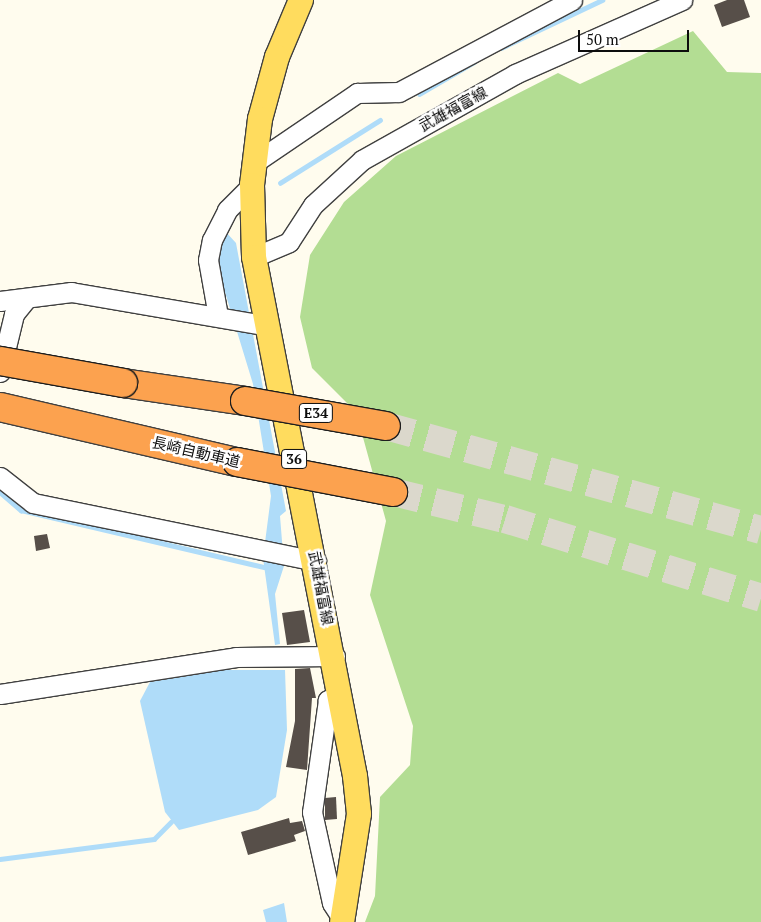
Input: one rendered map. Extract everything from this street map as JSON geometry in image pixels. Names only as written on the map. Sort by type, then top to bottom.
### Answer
[{"type":"highway","name":"E34","points":[[0,361],[386,426]]},
{"type":"highway","name":"長崎自動車道","points":[[0,407],[237,462],[393,492]]},
{"type":"main road","name":"武雄福富線","points":[[301,0],[277,57],[260,119],[253,174],[254,256],[259,324],[305,559],[335,656],[359,814],[343,921]]},
{"type":"street","points":[[221,317],[208,260],[212,240],[227,210],[253,174],[357,93],[399,92],[572,0]]},
{"type":"street","name":"武雄福富線","points":[[254,256],[289,242],[313,205],[362,160],[515,74],[682,0]]},
{"type":"street","points":[[0,301],[71,292],[259,324]]},
{"type":"street","points":[[0,372],[14,314],[26,299]]},
{"type":"street","points":[[0,477],[33,503],[305,559]]},
{"type":"street","points":[[0,694],[236,657],[335,656]]},
{"type":"street","points":[[342,696],[328,700],[312,812],[332,903],[343,921]]},
{"type":"green space","points":[[693,31],[727,72],[761,73],[761,922],[365,922],[375,896],[380,797],[410,765],[413,726],[370,595],[386,521],[356,412],[312,368],[300,317],[310,255],[344,202],[396,156],[558,73],[580,84]]},
{"type":"water","points":[[225,231],[236,243],[286,511],[280,516],[284,566],[275,594],[280,644],[275,645],[263,558],[271,496],[253,384],[217,266],[218,244]]},
{"type":"water","points":[[224,670],[285,670],[287,730],[276,797],[258,810],[179,830],[165,812],[140,701],[150,682]]},
{"type":"water","points":[[284,903],[287,922],[266,922],[263,910]]},
{"type":"building","points":[[727,0],[744,0],[750,17],[722,27],[714,5]]},
{"type":"building","points":[[47,534],[50,548],[36,551],[34,536]]},
{"type":"building","points":[[304,610],[310,642],[287,645],[282,613]]},
{"type":"building","points":[[310,668],[316,698],[312,698],[307,770],[286,767],[295,721],[295,669]]},
{"type":"building","points":[[336,797],[337,819],[325,820],[325,798]]},
{"type":"building","points":[[289,818],[290,823],[302,821],[305,831],[294,835],[296,841],[248,855],[241,832]]},
{"type":"waterway","points":[[501,48],[602,0]]},
{"type":"waterway","points":[[419,94],[474,62]]},
{"type":"waterway","points":[[280,183],[380,120]]},
{"type":"waterway","points":[[0,492],[21,510],[268,568]]},
{"type":"waterway","points":[[0,859],[154,839],[171,822]]},
{"type":"tunnel","points":[[386,426],[761,530]]},
{"type":"tunnel","points":[[393,492],[505,519],[761,598]]}]
